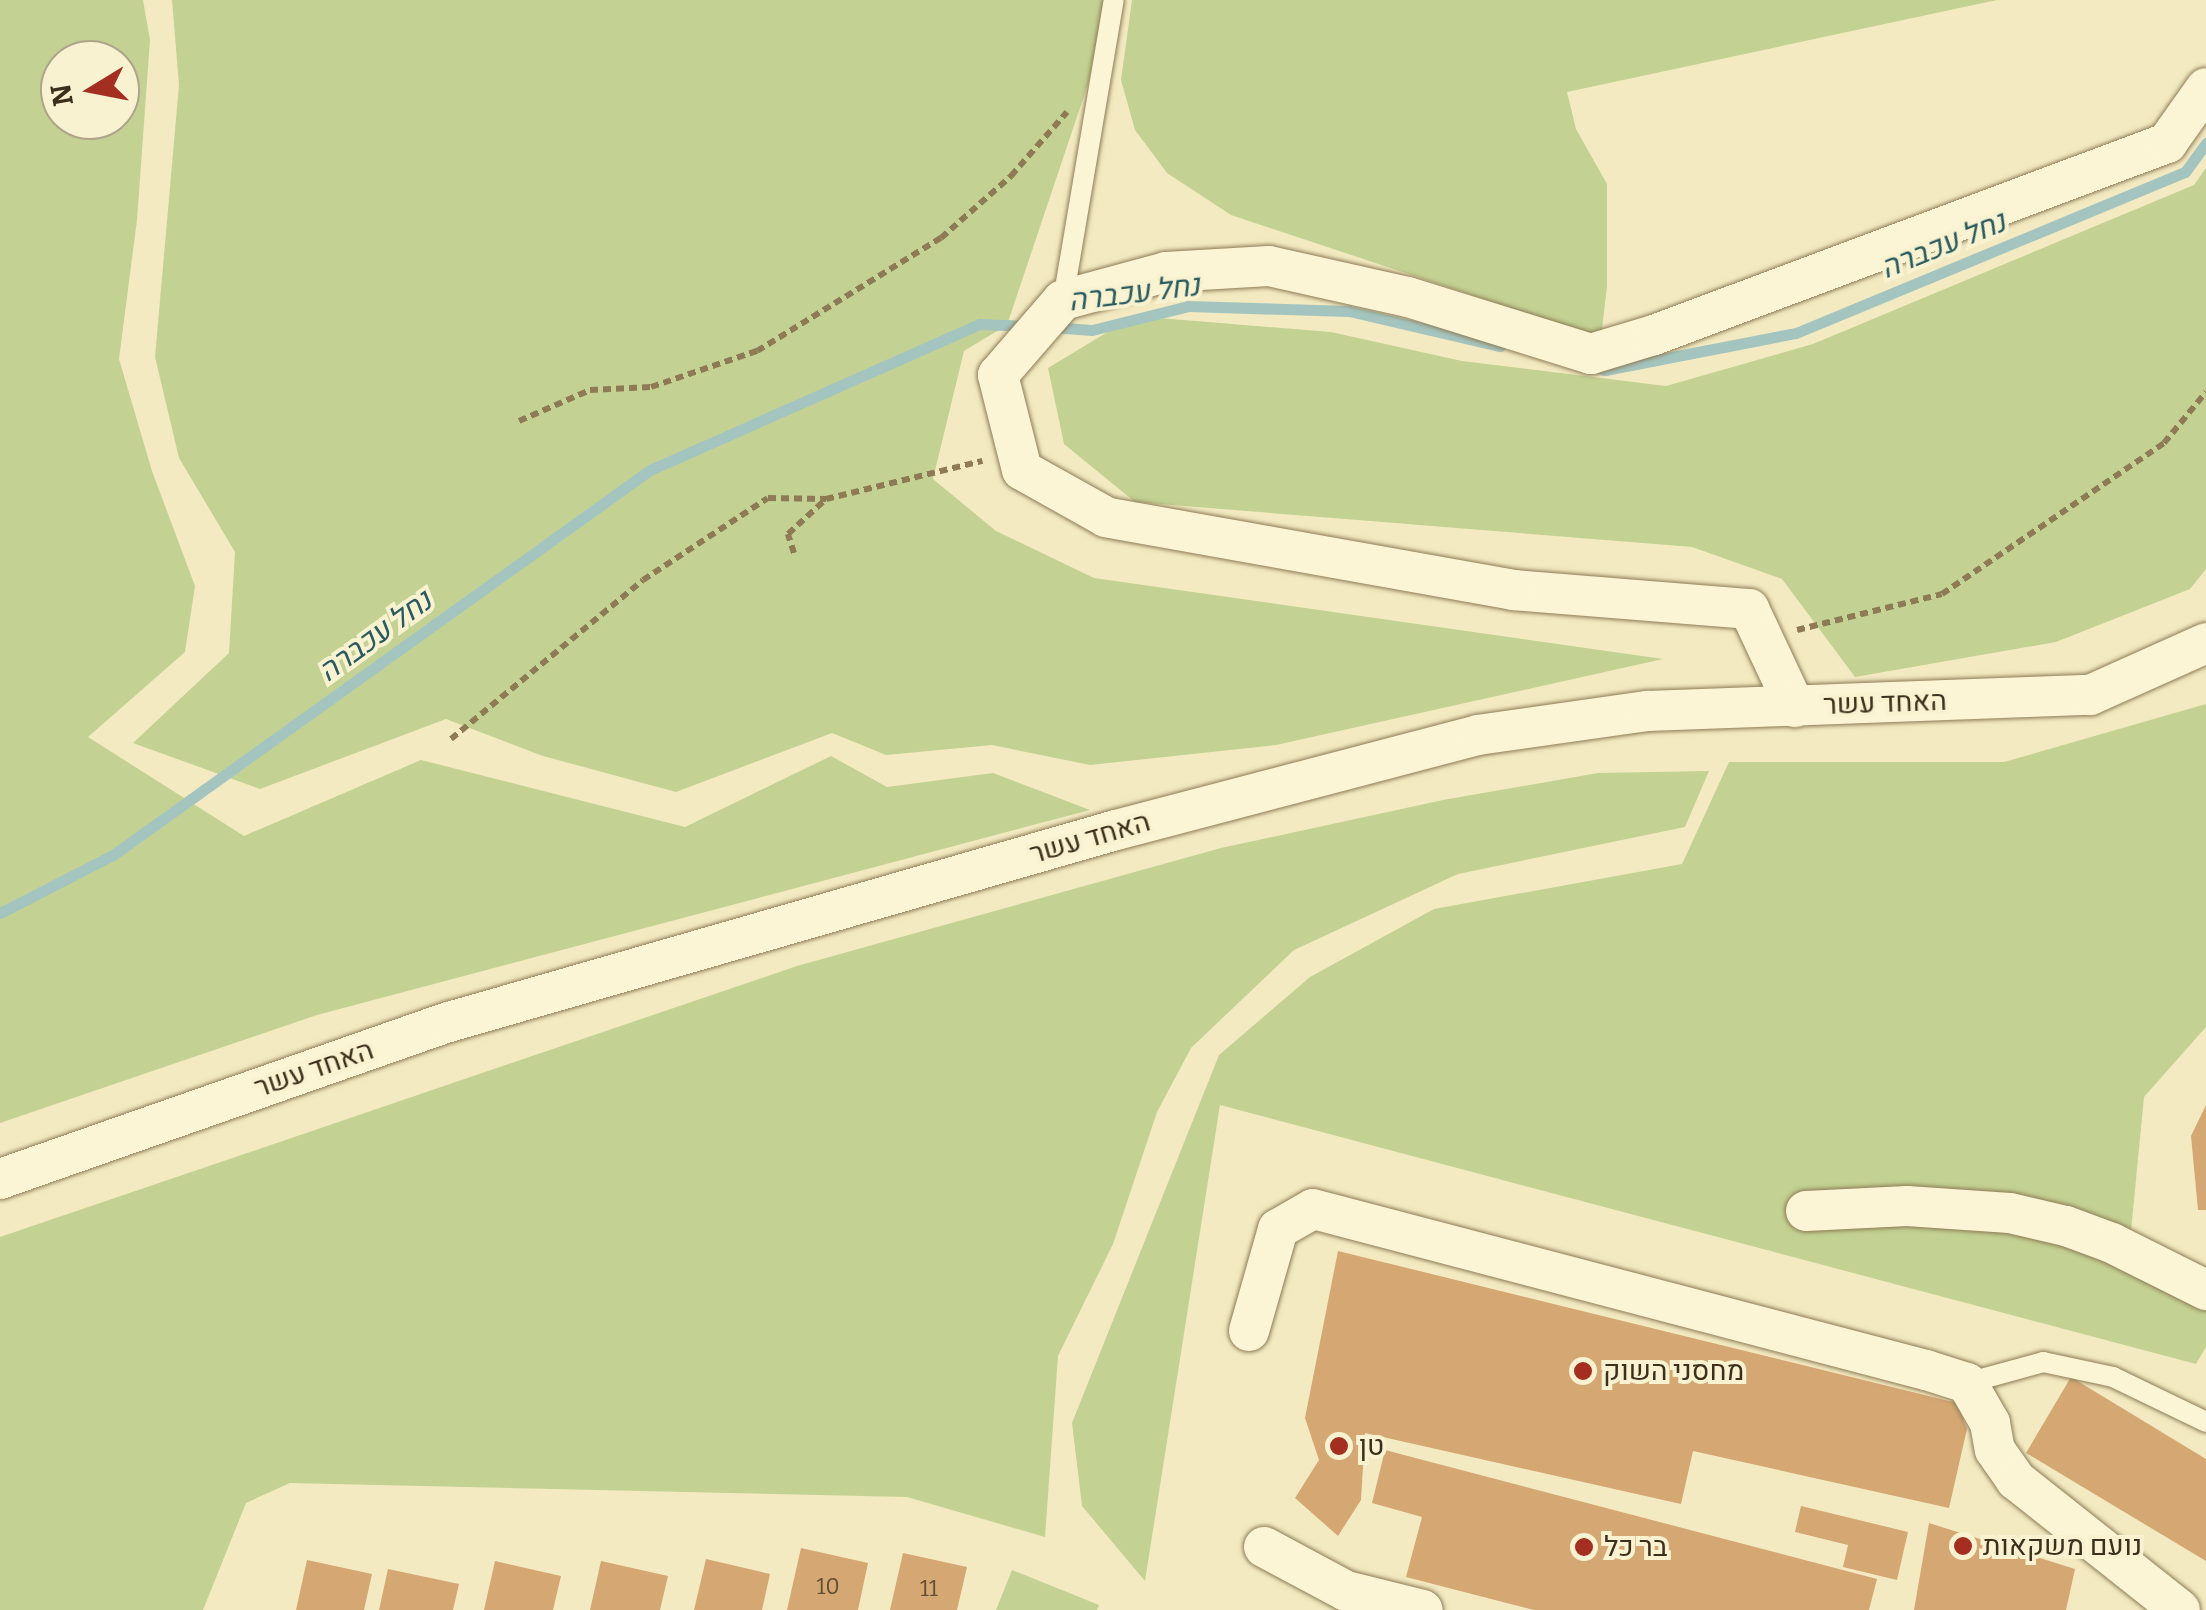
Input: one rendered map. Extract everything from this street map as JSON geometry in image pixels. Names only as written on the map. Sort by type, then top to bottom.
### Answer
[{"type":"street","points":[[1795,707],[1749,609],[1514,590],[1106,517],[1022,470],[998,376],[1062,301],[1166,272],[1269,266],[1408,297],[1591,354],[1654,336],[2168,143],[2206,88]]},
{"type":"street","name":"האחד עשר","points":[[0,1178],[449,1022],[1116,830],[1478,735],[1647,711],[2090,694],[2206,642]]},
{"type":"street","points":[[1806,1211],[1907,1206],[2010,1213],[2112,1242],[2206,1290]]},
{"type":"street","points":[[1249,1331],[1278,1229],[1313,1209],[1968,1384],[1990,1423],[1995,1450],[2016,1480],[2180,1610]]},
{"type":"street","points":[[1264,1546],[1346,1591],[1423,1610]]},
{"type":"lane","points":[[1062,301],[1114,0]]},
{"type":"lane","points":[[1968,1384],[2043,1362],[2113,1377],[2206,1422]]},
{"type":"path","points":[[519,421],[590,390],[652,387],[757,351],[941,238],[1011,176],[1075,102],[1098,95]]},
{"type":"path","points":[[1762,639],[1942,594],[2164,443],[2206,392]]},
{"type":"path","points":[[451,738],[643,580],[768,498],[826,500],[1018,452]]},
{"type":"path","points":[[794,553],[788,534],[826,500]]},
{"type":"green space","points":[[0,0],[143,0],[150,40],[137,220],[119,359],[152,471],[195,586],[185,652],[88,737],[244,836],[421,760],[685,827],[831,756],[887,787],[993,773],[1090,810],[317,1015],[0,1123]]},
{"type":"green space","points":[[172,0],[1107,0],[1089,81],[1007,325],[964,351],[933,479],[996,531],[1094,578],[1663,659],[1276,745],[1090,765],[992,745],[886,755],[832,733],[676,792],[543,756],[446,719],[260,789],[133,743],[229,653],[235,552],[179,458],[155,357],[179,85]]},
{"type":"green space","points":[[1132,0],[1997,0],[1567,92],[1576,129],[1607,184],[1607,286],[1601,338],[1231,215],[1167,173],[1135,130],[1121,80]]},
{"type":"green space","points":[[2206,168],[2206,569],[2190,589],[2056,642],[1855,677],[1782,579],[1692,547],[1135,502],[1064,444],[1048,368],[1134,316],[1331,332],[1462,361],[1666,386],[1813,344],[2194,185]]},
{"type":"green space","points":[[2206,704],[2206,1027],[2144,1097],[2128,1262],[2206,1302],[2206,1347],[2196,1364],[1220,1105],[1145,1581],[1082,1506],[1072,1423],[1219,1055],[1310,977],[1434,909],[1682,864],[1729,762],[2004,762]]},
{"type":"green space","points":[[1709,771],[1685,827],[1458,874],[1294,950],[1191,1048],[1157,1112],[1113,1244],[1058,1356],[1045,1537],[907,1497],[290,1483],[246,1503],[203,1610],[0,1610],[0,1237],[797,966],[1221,848],[1443,800],[1598,773]]},
{"type":"green space","points":[[1012,1570],[1099,1605],[1097,1610],[996,1610]]},
{"type":"building","points":[[2206,1105],[2206,1210],[2198,1210],[2191,1136]]},
{"type":"building","name":"מחסני השוק","points":[[1338,1251],[1957,1403],[1967,1429],[1949,1508],[1693,1451],[1681,1504],[1365,1433],[1361,1500],[1338,1536],[1295,1498],[1319,1460],[1305,1418]]},
{"type":"building","points":[[2071,1377],[2206,1459],[2206,1561],[2026,1453]]},
{"type":"building","name":"בר כל","points":[[1385,1450],[1877,1579],[1869,1610],[1534,1610],[1406,1577],[1422,1517],[1372,1503]]},
{"type":"building","points":[[1801,1506],[1908,1532],[1897,1580],[1843,1567],[1848,1545],[1795,1532]]},
{"type":"building","name":"נועם משקאות","points":[[1929,1523],[2075,1569],[2066,1610],[1914,1610]]},
{"type":"building","points":[[801,1548],[868,1563],[858,1610],[787,1610]]},
{"type":"building","points":[[903,1553],[967,1567],[957,1610],[890,1610]]},
{"type":"building","points":[[706,1559],[770,1574],[762,1610],[694,1610]]},
{"type":"building","points":[[307,1560],[372,1574],[364,1610],[296,1610]]},
{"type":"building","points":[[495,1561],[561,1576],[553,1610],[484,1610]]},
{"type":"building","points":[[601,1561],[668,1576],[660,1610],[590,1610]]},
{"type":"building","points":[[388,1569],[459,1584],[453,1610],[379,1610]]},
{"type":"waterway","name":"נחל עכברה","points":[[1596,368],[1605,370],[1796,333],[2185,172],[2206,143]]},
{"type":"waterway","name":"נחל עכברה","points":[[1050,327],[1092,330],[1188,306],[1349,311],[1500,346]]},
{"type":"waterway","name":"נחל עכברה","points":[[0,913],[113,855],[650,470],[979,324],[1027,326]]},
{"type":"place","name":"מחסני השוק","points":[[1583,1371]]},
{"type":"place","name":"טן","points":[[1339,1446]]},
{"type":"place","name":"נועם משקאות","points":[[1963,1546]]},
{"type":"place","name":"בר כל","points":[[1584,1547]]}]
